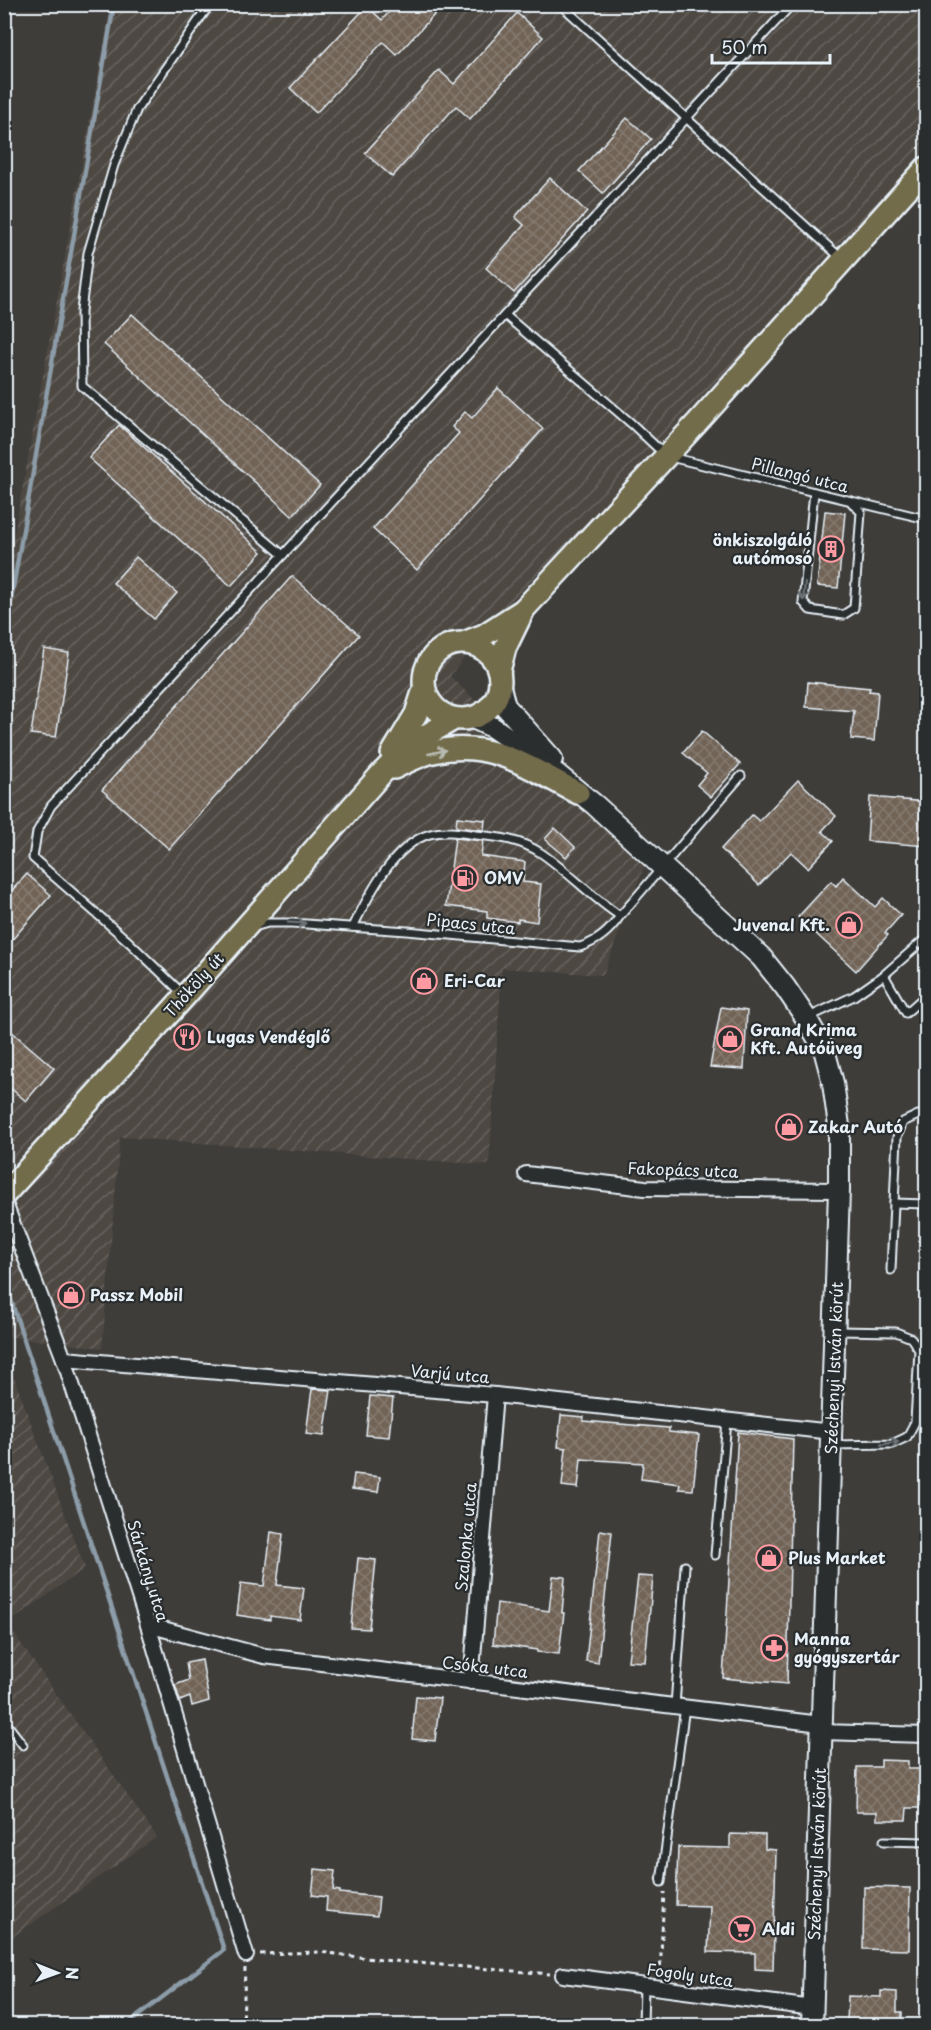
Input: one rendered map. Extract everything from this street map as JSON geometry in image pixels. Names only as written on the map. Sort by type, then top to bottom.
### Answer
[{"type":"main road","points":[[524,609],[927,168]]},
{"type":"main road","name":"Thököly út","points":[[382,773],[416,714],[424,689],[425,669],[436,651],[455,642],[466,642],[484,635],[524,609]]},
{"type":"main road","name":"Thököly út","points":[[4,1194],[185,996],[382,773],[411,744],[463,718],[485,711],[495,700],[505,648],[524,609]]},
{"type":"main road","points":[[466,642],[480,647],[492,657],[500,679]]},
{"type":"main road","points":[[424,689],[428,700],[436,709],[463,718]]},
{"type":"main road","points":[[382,773],[431,753],[453,748],[481,749],[510,757],[586,799]]},
{"type":"street","name":"Széchenyi István körút","points":[[500,679],[505,706],[586,799]]},
{"type":"street","name":"Széchenyi István körút","points":[[463,718],[492,727],[533,755],[664,867],[760,957],[806,1018],[824,1048],[840,1126],[832,1439],[812,2017]]},
{"type":"street","name":"Fakopács utca","points":[[526,1174],[645,1188],[839,1190]]},
{"type":"street","name":"Sárkány utca","points":[[4,1201],[64,1359],[148,1624],[246,1954]]},
{"type":"street","name":"Varjú utca","points":[[64,1359],[495,1395],[727,1421],[832,1439]]},
{"type":"street","name":"Szalonka utca","points":[[471,1682],[495,1395]]},
{"type":"street","name":"Csóka utca","points":[[148,1624],[264,1656],[680,1707],[821,1728],[927,1735]]},
{"type":"street","name":"Fogoly utca","points":[[563,1975],[659,1987],[812,2017]]},
{"type":"lane","points":[[210,4],[137,109],[114,165],[88,253],[81,311],[82,386],[283,555]]},
{"type":"lane","points":[[560,4],[844,261]]},
{"type":"lane","points":[[185,996],[129,942],[33,858],[37,832],[51,806],[792,4]]},
{"type":"lane","points":[[505,315],[666,456]]},
{"type":"lane","name":"Pillangó utca","points":[[666,456],[927,519]]},
{"type":"lane","points":[[814,492],[803,602],[810,610],[843,615],[854,608],[861,512],[851,501]]},
{"type":"lane","name":"Pipacs utca","points":[[242,931],[268,923],[292,922],[580,947],[594,942],[611,930],[620,916],[741,776]]},
{"type":"lane","points":[[353,927],[371,892],[396,858],[413,842],[429,834],[443,832],[502,837],[523,843],[542,854],[620,916]]},
{"type":"lane","points":[[806,1018],[854,996],[884,975],[927,938]]},
{"type":"lane","points":[[884,975],[906,1013],[927,995]]},
{"type":"lane","points":[[891,1270],[897,1137],[903,1122],[918,1115],[927,1114]]},
{"type":"lane","points":[[894,1203],[927,1204]]},
{"type":"lane","points":[[832,1439],[892,1444],[907,1437],[915,1422],[919,1350],[911,1338],[896,1332],[835,1331]]},
{"type":"lane","points":[[715,1555],[727,1421]]},
{"type":"lane","points":[[661,1882],[680,1707],[684,1566]]},
{"type":"lane","points":[[4,1720],[23,1745]]},
{"type":"lane","points":[[884,1841],[927,1842]]},
{"type":"lane","points":[[642,2025],[644,1985]]},
{"type":"path","points":[[659,1987],[664,1888],[661,1882]]},
{"type":"path","points":[[243,2025],[246,1954],[320,1952],[382,1960],[563,1975]]},
{"type":"shaded area","points":[[111,5],[926,5],[926,151],[679,428],[493,620],[450,676],[644,867],[603,975],[502,968],[489,1165],[120,1137],[102,1348],[5,1336],[5,583]]},
{"type":"shaded area","points":[[4,1351],[85,1568],[7,1624],[157,1837],[5,1942]]},
{"type":"building","points":[[396,4],[444,4],[397,55],[383,42],[316,113],[290,88],[367,6],[382,20]]},
{"type":"building","points":[[517,13],[543,37],[470,119],[456,106],[392,177],[365,153],[439,70],[454,84]]},
{"type":"building","points":[[627,118],[651,139],[603,193],[579,171]]},
{"type":"building","points":[[550,178],[587,212],[514,293],[486,268],[524,225],[515,217]]},
{"type":"building","points":[[132,314],[320,485],[292,516],[104,344]]},
{"type":"building","points":[[498,388],[543,429],[417,570],[373,529],[459,433],[452,427],[465,412],[472,418]]},
{"type":"building","points":[[119,425],[262,552],[231,586],[89,458]]},
{"type":"building","name":"önkiszolgáló autómosó","points":[[825,511],[845,513],[838,588],[817,586]]},
{"type":"building","points":[[136,557],[177,593],[154,619],[113,583]]},
{"type":"building","points":[[292,576],[359,635],[169,849],[102,790]]},
{"type":"building","points":[[44,649],[69,653],[56,737],[31,734]]},
{"type":"building","points":[[808,682],[870,688],[869,691],[878,692],[874,741],[851,739],[854,711],[806,707]]},
{"type":"building","points":[[702,731],[740,764],[711,797],[697,785],[707,773],[683,753]]},
{"type":"building","points":[[798,780],[836,816],[822,831],[833,841],[808,868],[791,852],[759,885],[721,849],[752,815],[759,821]]},
{"type":"building","points":[[870,797],[927,802],[927,846],[867,841]]},
{"type":"building","points":[[457,817],[485,820],[484,830],[456,827]]},
{"type":"building","points":[[555,828],[575,847],[566,857],[545,839]]},
{"type":"building","points":[[455,838],[483,841],[481,856],[525,862],[523,882],[541,884],[537,922],[487,918],[487,911],[446,906]]},
{"type":"building","points":[[27,874],[51,895],[4,949],[4,899]]},
{"type":"building","name":"Juvenal Kft.","points":[[843,877],[875,907],[883,898],[901,915],[885,933],[888,935],[856,971],[798,917],[831,881],[836,886]]},
{"type":"building","name":"Grand Krima Kft. Autóüveg","points":[[721,1007],[747,1011],[744,1069],[710,1067]]},
{"type":"building","points":[[4,1025],[54,1068],[26,1101],[4,1083]]},
{"type":"building","points":[[312,1389],[331,1390],[324,1436],[306,1434]]},
{"type":"building","points":[[370,1396],[393,1398],[389,1437],[366,1435]]},
{"type":"building","points":[[561,1415],[584,1417],[583,1421],[669,1428],[669,1432],[699,1435],[693,1490],[679,1489],[680,1484],[641,1479],[643,1463],[581,1459],[578,1488],[562,1486],[566,1448],[558,1447]]},
{"type":"building","points":[[738,1432],[793,1439],[787,1684],[723,1678]]},
{"type":"building","points":[[354,1474],[380,1477],[378,1492],[352,1489]]},
{"type":"building","points":[[600,1530],[612,1532],[598,1663],[586,1661]]},
{"type":"building","points":[[271,1532],[283,1534],[277,1585],[304,1588],[300,1620],[270,1616],[270,1620],[237,1615],[241,1583],[264,1586]]},
{"type":"building","points":[[358,1558],[376,1560],[369,1629],[351,1628]]},
{"type":"building","points":[[553,1576],[565,1577],[559,1654],[493,1644],[497,1603],[549,1611]]},
{"type":"building","points":[[638,1576],[653,1577],[645,1662],[628,1661]]},
{"type":"building","points":[[202,1660],[209,1701],[192,1706],[190,1697],[180,1701],[175,1685],[189,1680],[186,1663]]},
{"type":"building","points":[[416,1696],[440,1698],[435,1741],[412,1739]]},
{"type":"building","points":[[881,1760],[908,1761],[908,1769],[927,1769],[927,1808],[907,1808],[906,1820],[877,1820],[877,1812],[856,1812],[857,1767],[881,1767]]},
{"type":"building","name":"Aldi","points":[[730,1834],[765,1835],[765,1849],[776,1850],[773,1970],[755,1969],[755,1953],[708,1952],[710,1906],[676,1905],[678,1847],[730,1848]]},
{"type":"building","points":[[315,1869],[335,1871],[333,1890],[340,1891],[340,1893],[379,1897],[377,1916],[326,1911],[327,1897],[312,1895]]},
{"type":"building","points":[[864,1887],[910,1888],[909,1950],[863,1949]]},
{"type":"building","points":[[881,1991],[897,1992],[897,2012],[902,2012],[902,2025],[847,2025],[848,1996],[881,1997]]},
{"type":"waterway","points":[[4,640],[114,4]]},
{"type":"waterway","points":[[4,1279],[224,1950],[125,2026]]},
{"type":"place","name":"önkiszolgáló autómosó","points":[[831,549]]},
{"type":"place","name":"OMV","points":[[465,878]]},
{"type":"place","name":"Juvenal Kft.","points":[[849,925]]},
{"type":"place","name":"Eri-Car","points":[[424,981]]},
{"type":"place","name":"Lugas Vendéglő","points":[[187,1037]]},
{"type":"place","name":"Grand Krima Kft. Autóüveg","points":[[730,1039]]},
{"type":"place","name":"Zakar Autó","points":[[789,1127]]},
{"type":"place","name":"Passz Mobil","points":[[71,1295]]},
{"type":"place","name":"Plus Market","points":[[769,1558]]},
{"type":"place","name":"Manna gyógyszertár","points":[[774,1648]]},
{"type":"place","name":"Aldi","points":[[742,1929]]}]
